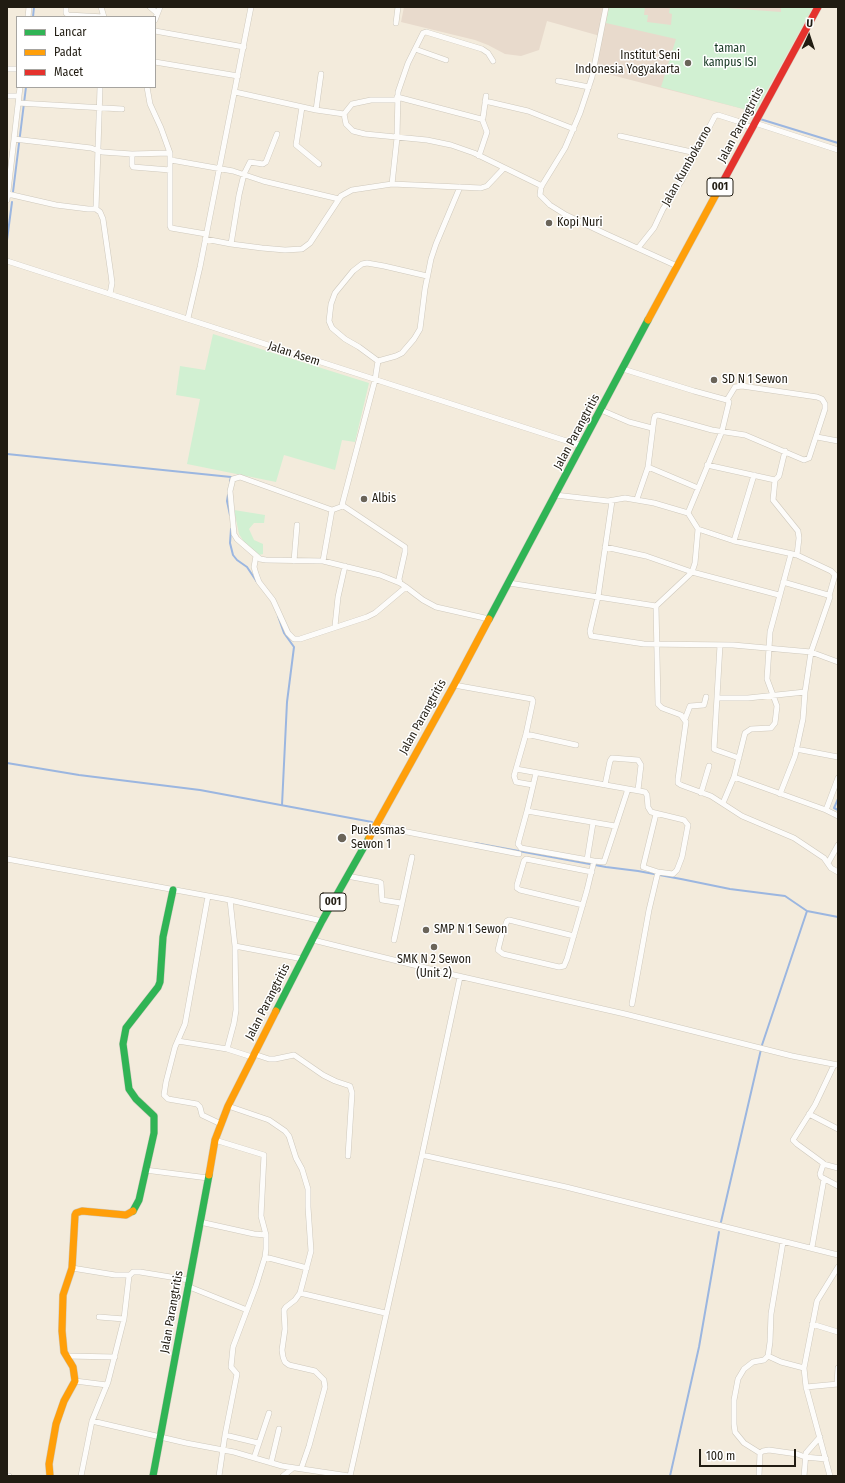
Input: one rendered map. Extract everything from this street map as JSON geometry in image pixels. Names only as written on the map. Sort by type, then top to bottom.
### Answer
[{"type":"main road","name":"Jalan Parangtritis","points":[[153,1476],[215,1140],[228,1106],[322,921],[454,685],[677,266],[818,7]]},
{"type":"main road","points":[[50,1476],[50,1460],[56,1424],[64,1401],[75,1381],[73,1367],[62,1346],[62,1309],[63,1295],[72,1268],[75,1238],[75,1215],[76,1213],[82,1211],[126,1215],[135,1209],[139,1200],[154,1133],[155,1122],[151,1112],[129,1089],[123,1050],[124,1033],[128,1024],[158,987],[160,982],[164,937],[173,890]]},
{"type":"street","points":[[66,7],[66,13],[68,15],[86,16]]},
{"type":"street","points":[[150,7],[157,12]]},
{"type":"street","points":[[156,16],[160,7]]},
{"type":"street","points":[[188,318],[199,273],[251,7]]},
{"type":"street","points":[[396,23],[398,7]]},
{"type":"street","points":[[606,7],[589,87],[574,129],[560,158],[542,186],[540,195],[550,205],[606,234],[677,266]]},
{"type":"street","points":[[156,30],[244,46]]},
{"type":"street","points":[[392,184],[397,138],[397,99],[400,86],[414,49],[423,33],[426,32],[482,49],[488,53],[493,60]]},
{"type":"street","points":[[414,49],[446,60]]},
{"type":"street","points":[[156,62],[238,76]]},
{"type":"street","points":[[316,110],[321,74]]},
{"type":"street","points":[[558,81],[589,87]]},
{"type":"street","points":[[20,88],[19,96],[22,103],[18,140],[9,166],[7,197],[56,205],[96,209]]},
{"type":"street","points":[[100,88],[96,209],[102,216],[104,224],[111,280],[110,294]]},
{"type":"street","points":[[147,88],[150,104],[170,153],[170,227],[231,244],[285,250],[302,249],[310,242],[339,199],[344,194],[352,190],[392,184],[484,188],[504,168]]},
{"type":"street","points":[[235,92],[316,110],[344,114]]},
{"type":"street","points":[[7,96],[19,96]]},
{"type":"street","points":[[482,119],[397,99],[357,102],[349,107],[344,114],[346,124],[352,131],[397,138],[427,140],[451,145],[479,156],[542,186]]},
{"type":"street","points":[[479,156],[487,132],[482,119],[486,99],[528,111],[574,129]]},
{"type":"street","points":[[22,103],[122,109]]},
{"type":"street","points":[[302,107],[296,145],[300,150],[319,164]]},
{"type":"street","name":"Jalan Kumbokarno","points":[[638,248],[654,228],[663,209],[682,180],[714,118],[717,115],[754,125]]},
{"type":"street","points":[[754,125],[838,150]]},
{"type":"street","points":[[231,244],[244,174],[250,162],[263,164],[266,162],[277,134]]},
{"type":"street","points":[[620,136],[696,153]]},
{"type":"street","points":[[18,140],[91,148],[104,152],[132,154],[170,153]]},
{"type":"street","points":[[132,154],[133,167],[170,170]]},
{"type":"street","points":[[171,160],[233,171],[263,182],[339,199]]},
{"type":"street","points":[[378,361],[402,353],[417,334],[421,322],[427,276],[436,244],[460,187]]},
{"type":"street","name":"Jalan Asem","points":[[7,261],[582,446]]},
{"type":"street","points":[[378,361],[345,339],[332,328],[329,320],[332,300],[335,293],[353,271],[362,264],[384,266],[427,276]]},
{"type":"street","points":[[378,361],[375,380],[341,503],[343,506],[405,548],[399,576],[400,583]]},
{"type":"street","points":[[623,368],[727,400]]},
{"type":"street","points":[[638,499],[648,467],[652,428],[655,416],[662,415],[697,426],[745,435],[804,460],[808,460],[817,437],[825,409],[825,404],[822,400],[817,397],[742,386],[735,387],[727,400]]},
{"type":"street","points":[[688,513],[722,431],[729,406],[729,402],[727,400]]},
{"type":"street","points":[[601,410],[629,422],[652,428]]},
{"type":"street","points":[[817,437],[838,441]]},
{"type":"street","points":[[785,451],[779,476],[775,480],[772,500],[799,533],[797,555]]},
{"type":"street","points":[[707,465],[775,480]]},
{"type":"street","points":[[648,467],[698,488]]},
{"type":"street","points":[[734,541],[754,475]]},
{"type":"street","points":[[343,506],[332,510],[237,477],[233,479],[230,490],[234,534],[237,539],[256,556],[266,560],[323,561],[345,566],[400,583],[423,600],[436,606],[489,618]]},
{"type":"street","points":[[555,495],[612,501],[622,498],[638,499],[688,513],[698,530],[696,553],[692,572],[656,606],[658,704],[662,708],[681,715],[685,720]]},
{"type":"street","points":[[612,501],[598,596],[590,635],[657,644],[720,645],[811,652],[838,662]]},
{"type":"street","points":[[323,561],[332,510]]},
{"type":"street","points":[[294,561],[297,525]]},
{"type":"street","points":[[698,530],[734,541],[797,555],[835,574],[829,601],[811,652],[803,715],[796,749],[791,768],[780,794]]},
{"type":"street","points":[[605,547],[646,556],[692,572],[779,595]]},
{"type":"street","points":[[723,803],[734,777],[744,736],[749,730],[769,728],[774,725],[778,709],[775,696],[767,679],[770,632],[790,554]]},
{"type":"street","points":[[256,556],[254,567],[259,582],[273,600],[284,625],[293,639],[298,639],[367,617],[375,613],[406,587]]},
{"type":"street","points":[[335,626],[338,598],[345,566]]},
{"type":"street","points":[[783,582],[829,596]]},
{"type":"street","points":[[509,583],[656,606]]},
{"type":"street","points":[[720,645],[714,749],[739,758]]},
{"type":"street","points":[[454,685],[531,698],[533,701],[526,734],[514,776],[516,782],[533,786]]},
{"type":"street","points":[[718,698],[748,698],[805,692]]},
{"type":"street","points":[[706,697],[704,705],[690,706],[685,720],[686,727],[678,781],[681,785],[723,803],[742,816],[800,842],[824,858],[831,868],[838,872]]},
{"type":"street","points":[[526,734],[576,745]]},
{"type":"street","points":[[796,749],[838,757]]},
{"type":"street","points":[[605,785],[612,758],[638,760],[641,765],[638,790]]},
{"type":"street","points":[[701,793],[709,766]]},
{"type":"street","points":[[516,769],[638,790],[646,793],[651,812],[684,820],[688,825],[682,857],[675,873],[657,875],[643,866],[656,814]]},
{"type":"street","points":[[536,773],[518,844],[520,848],[594,862],[605,861],[628,789]]},
{"type":"street","points":[[734,777],[826,810],[838,816]]},
{"type":"street","points":[[826,810],[838,778]]},
{"type":"street","points":[[527,811],[615,826]]},
{"type":"street","points":[[586,860],[594,823]]},
{"type":"street","points":[[377,825],[423,836],[519,854]]},
{"type":"street","points":[[828,863],[838,845]]},
{"type":"street","points":[[394,940],[412,857]]},
{"type":"street","points":[[7,859],[230,900],[322,921]]},
{"type":"street","points":[[583,905],[520,890],[517,888],[517,885],[524,861],[526,859],[592,871]]},
{"type":"street","points":[[574,936],[508,920],[502,934],[498,950],[503,954],[561,967],[566,963],[574,936],[583,905],[594,862]]},
{"type":"street","points":[[632,1004],[657,875]]},
{"type":"street","points":[[347,876],[380,882],[382,900],[401,903]]},
{"type":"street","points":[[208,896],[190,1002],[184,1029],[169,1067],[164,1095],[168,1099],[197,1104],[200,1107],[202,1116],[221,1124]]},
{"type":"street","points":[[227,1049],[236,1016],[235,946],[230,900]]},
{"type":"street","points":[[313,940],[625,1014],[792,1056],[836,1065],[810,1114],[793,1140],[823,1164],[838,1168]]},
{"type":"street","points":[[235,946],[303,959]]},
{"type":"street","points":[[92,1421],[223,1450],[293,1468],[349,1476],[422,1155],[460,976]]},
{"type":"street","points":[[178,1041],[227,1049],[275,1060],[294,1054],[323,1075],[350,1086],[352,1093],[348,1156]]},
{"type":"street","points":[[228,1106],[269,1120],[281,1128],[289,1136],[308,1188],[308,1214],[311,1251],[300,1293],[284,1310],[285,1329],[282,1350],[285,1362],[289,1365],[315,1371],[324,1380],[325,1387],[309,1446],[301,1469]]},
{"type":"street","points":[[810,1114],[838,1129]]},
{"type":"street","points":[[215,1140],[264,1155],[261,1216],[266,1235],[266,1249],[264,1257],[233,1347],[231,1367],[237,1374],[225,1435],[219,1476]]},
{"type":"street","points":[[422,1155],[566,1187],[783,1242],[812,1247],[838,1255]]},
{"type":"street","points":[[823,1164],[820,1174],[821,1177],[838,1186]]},
{"type":"street","points":[[145,1170],[208,1178]]},
{"type":"street","points":[[812,1247],[824,1179]]},
{"type":"street","points":[[200,1222],[254,1234],[266,1235]]},
{"type":"street","points":[[760,1453],[744,1443],[736,1435],[734,1424],[734,1400],[738,1379],[744,1369],[754,1362],[764,1360],[768,1356],[771,1314],[783,1242]]},
{"type":"street","points":[[264,1257],[307,1268]]},
{"type":"street","points":[[830,1476],[806,1387],[804,1368],[818,1297],[838,1267]]},
{"type":"street","points":[[72,1268],[115,1275],[130,1275],[133,1272],[140,1272],[188,1283],[247,1310]]},
{"type":"street","points":[[81,1476],[92,1421],[107,1385],[124,1319],[130,1275]]},
{"type":"street","points":[[300,1293],[386,1313]]},
{"type":"street","points":[[99,1317],[124,1319]]},
{"type":"street","points":[[812,1324],[838,1332]]},
{"type":"street","points":[[67,1356],[114,1357]]},
{"type":"street","points":[[768,1356],[781,1362],[804,1368]]},
{"type":"street","points":[[806,1387],[838,1384],[838,1368]]},
{"type":"street","points":[[75,1381],[107,1385]]},
{"type":"street","points":[[254,1458],[269,1413]]},
{"type":"street","points":[[271,1463],[279,1429]]},
{"type":"street","points":[[225,1435],[258,1443]]},
{"type":"street","points":[[804,1476],[805,1457],[808,1449],[820,1437]]},
{"type":"street","points":[[760,1453],[769,1450],[797,1454],[805,1457],[826,1459]]},
{"type":"street","points":[[759,1476],[760,1453]]},
{"type":"street","points":[[283,1476],[293,1468]]},
{"type":"shaded area","name":"Institut Seni Indonesia Yogyakarta","points":[[404,7],[813,7],[755,112],[592,70],[600,36],[547,21],[539,50],[521,56],[505,54],[475,40],[401,22]]},
{"type":"green space","name":"taman kampus ISI","points":[[609,7],[645,7],[644,15],[648,15],[647,22],[671,25],[672,14],[669,13],[670,7],[713,7],[781,12],[781,7],[813,7],[755,112],[661,87],[676,39],[606,23]]},
{"type":"green space","points":[[213,334],[369,383],[355,442],[342,440],[335,470],[284,455],[276,482],[187,464],[200,399],[176,395],[180,366],[205,370]]},
{"type":"green space","points":[[234,510],[265,515],[264,523],[254,523],[249,529],[254,540],[263,544],[263,554],[259,555],[244,542],[239,534]]},
{"type":"waterway","points":[[33,16],[34,7]]},
{"type":"waterway","points":[[13,192],[26,88]]},
{"type":"waterway","points":[[760,119],[838,143]]},
{"type":"waterway","points":[[7,240],[12,202]]},
{"type":"waterway","points":[[7,454],[231,477],[230,481]]},
{"type":"waterway","points":[[228,495],[227,501],[230,515]]},
{"type":"waterway","points":[[231,529],[230,543],[233,555],[247,567],[257,582]]},
{"type":"waterway","points":[[278,616],[284,633],[294,647],[287,702],[282,805]]},
{"type":"waterway","points":[[7,763],[79,775],[200,790],[372,822]]},
{"type":"waterway","points":[[838,799],[834,808],[838,810]]},
{"type":"waterway","points":[[475,843],[606,867],[638,871],[730,889],[785,896],[807,911],[838,917]]},
{"type":"waterway","points":[[721,1222],[762,1045],[807,911]]},
{"type":"waterway","points":[[670,1476],[699,1347],[719,1232]]},
{"type":"traffic: fast","points":[[489,619],[648,320]]},
{"type":"traffic: fast","points":[[276,1011],[322,921],[369,838]]},
{"type":"traffic: fast","points":[[133,1211],[139,1200],[154,1133],[154,1116],[136,1099],[129,1089],[123,1044],[126,1028],[158,987],[160,982],[163,937],[173,890]]},
{"type":"traffic: fast","points":[[153,1476],[209,1175]]},
{"type":"traffic: slow","points":[[648,320],[720,187]]},
{"type":"traffic: slow","points":[[369,838],[489,619]]},
{"type":"traffic: slow","points":[[209,1175],[215,1140],[228,1106],[276,1011]]},
{"type":"traffic: slow","points":[[50,1476],[49,1464],[56,1424],[64,1401],[75,1381],[73,1367],[64,1352],[62,1331],[63,1295],[72,1268],[75,1215],[76,1213],[82,1211],[126,1215],[133,1211]]},
{"type":"traffic: jam","points":[[720,187],[818,7]]},
{"type":"place","name":"Institut Seni Indonesia Yogyakarta","points":[[688,63]]},
{"type":"place","name":"Kopi Nuri","points":[[549,223]]},
{"type":"place","name":"SD N 1 Sewon","points":[[714,380]]},
{"type":"place","name":"Albis","points":[[364,499]]},
{"type":"place","name":"Puskesmas Sewon 1","points":[[342,838]]},
{"type":"place","name":"SMP N 1 Sewon","points":[[426,930]]},
{"type":"place","name":"SMK N 2 Sewon (Unit 2)","points":[[434,947]]}]
